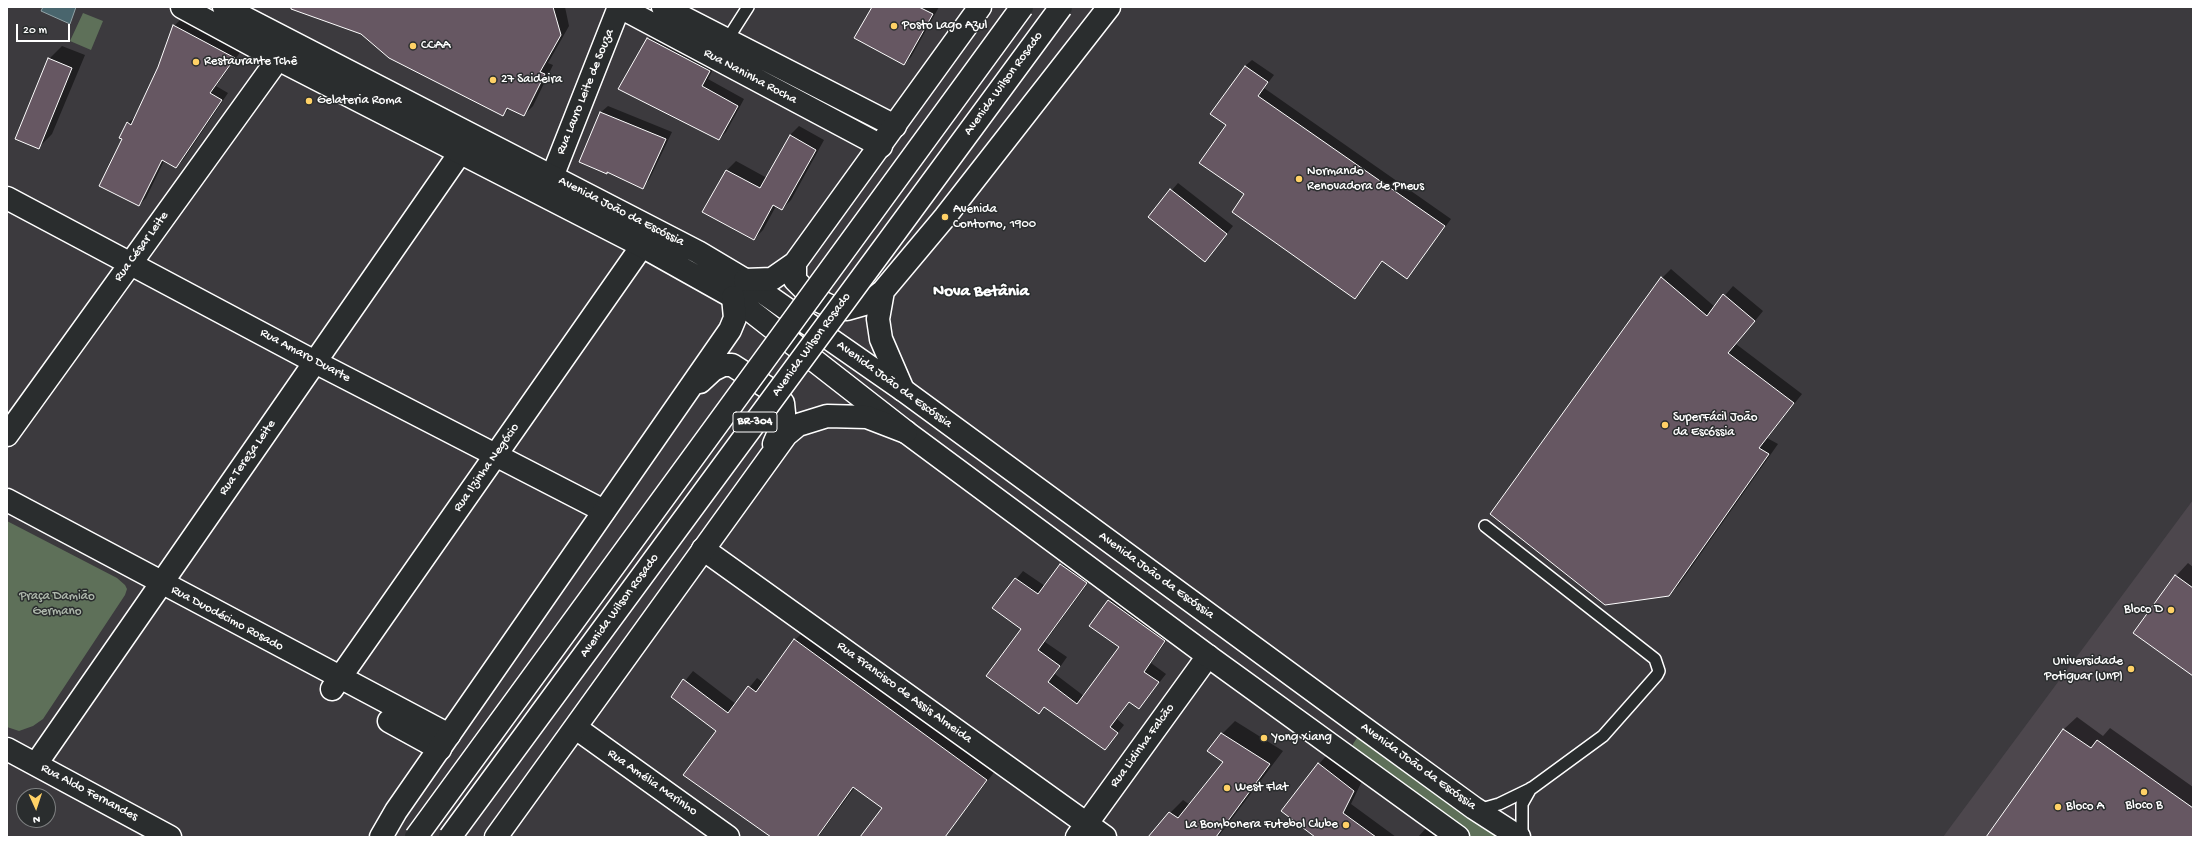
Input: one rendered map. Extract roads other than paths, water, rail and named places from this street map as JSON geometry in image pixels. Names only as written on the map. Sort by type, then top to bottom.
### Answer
[{"type":"main road","name":"Avenida João da Escóssia","points":[[182,7],[278,59],[642,246],[739,289],[903,390],[1353,720],[1478,810],[1519,837]]},
{"type":"main road","name":"Avenida João da Escóssia","points":[[224,7],[698,252],[906,432],[1208,656],[1458,837]]},
{"type":"main road","name":"Rua Lauro Leite de Souza","points":[[552,177],[620,7]]},
{"type":"main road","name":"Rua Naninha Rocha","points":[[620,7],[881,146]]},
{"type":"main road","name":"Rua Naninha Rocha","points":[[663,7],[894,126]]},
{"type":"main road","points":[[381,837],[682,397],[730,330],[735,318],[739,289],[772,279],[795,263],[980,7]]},
{"type":"main road","name":"BR-304","points":[[416,837],[1022,7]]},
{"type":"main road","name":"Avenida Wilson Rosado","points":[[450,837],[1060,7]]},
{"type":"main road","points":[[795,263],[795,280],[813,298],[834,308],[856,308],[868,304],[882,291],[945,217],[1109,7]]},
{"type":"main road","name":"Rua César Leite","points":[[7,435],[278,59]]},
{"type":"main road","name":"Rua Tereza Leite","points":[[36,764],[460,153]]},
{"type":"main road","name":"Rua Amaro Duarte","points":[[7,198],[315,362],[604,511]]},
{"type":"main road","name":"Rua Ilzinha Negócio","points":[[336,684],[642,246]]},
{"type":"main road","points":[[882,291],[878,319],[881,339],[903,390]]},
{"type":"main road","points":[[682,397],[713,370],[723,365],[732,365],[771,390],[783,403],[784,421],[765,464]]},
{"type":"main road","points":[[496,837],[786,435],[798,425],[827,416],[867,417],[906,432]]},
{"type":"main road","name":"Rua Duodécimo Rosado","points":[[7,500],[158,588]]},
{"type":"main road","name":"Rua Duodécimo Rosado","points":[[7,512],[158,588],[445,742]]},
{"type":"main road","points":[[1081,562],[1085,548],[1095,546],[1155,589],[1194,604]]},
{"type":"main road","name":"Rua Francisco de Assis Almeida","points":[[703,549],[1082,830],[1105,837]]},
{"type":"main road","name":"Rua Lidinha Falcão","points":[[1082,830],[1208,656]]},
{"type":"main road","points":[[1254,689],[1292,707],[1325,730],[1334,733],[1347,731],[1353,720]]},
{"type":"main road","name":"Rua Amélia Marinho","points":[[576,728],[728,837]]},
{"type":"main road","name":"Rua Aldo Fernandes","points":[[7,749],[170,837]]},
{"type":"lane","points":[[727,40],[748,7]]},
{"type":"lane","points":[[1478,810],[1499,804],[1532,788],[1603,736],[1658,675],[1658,667],[1655,659],[1485,526]]},
{"type":"lane","points":[[1522,837],[1522,804],[1532,788]]},
{"type":"water","points":[[43,7],[76,7],[70,24],[41,11]]},
{"type":"place","name":"Posto Lago Azul","points":[[894,26]]},
{"type":"place","name":"CCAA","points":[[413,46]]},
{"type":"place","name":"Restaurante Tchê","points":[[196,62]]},
{"type":"place","name":"27 Saideira","points":[[493,80]]},
{"type":"place","name":"Gelateria Roma","points":[[309,101]]},
{"type":"place","name":"Normando Renovadora de Pneus","points":[[1299,179]]},
{"type":"place","name":"Avenida Contorno, 1900","points":[[945,217]]},
{"type":"place","name":"SuperFácil João da Escóssia","points":[[1665,425]]},
{"type":"place","name":"Bloco D","points":[[2171,610]]},
{"type":"place","name":"Universidade Potiguar (UnP)","points":[[2131,669]]},
{"type":"place","name":"Yong Xiang","points":[[1264,738]]},
{"type":"place","name":"West Flat","points":[[1227,788]]},
{"type":"place","name":"Bloco B","points":[[2144,792]]},
{"type":"place","name":"Bloco A","points":[[2058,807]]},
{"type":"place","name":"La Bombonera Futebol Clube","points":[[1346,825]]},
{"type":"district","name":"Nova Betânia","points":[[981,292]]},
{"type":"park label","name":"Praça Damião Germano","points":[[57,604]]}]
